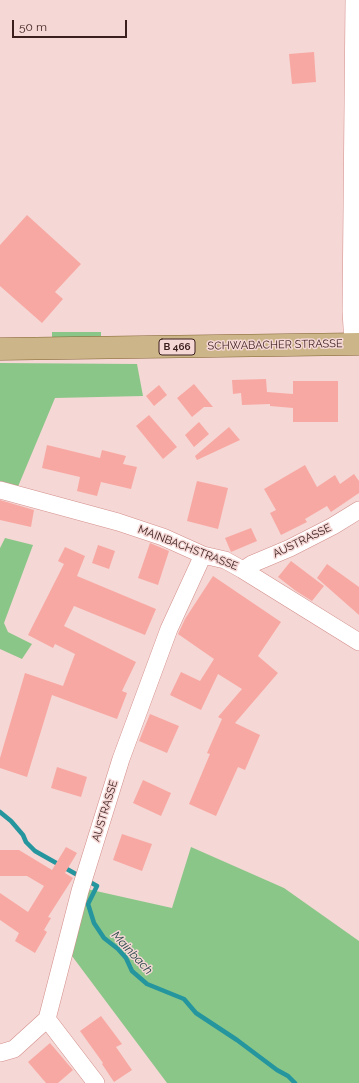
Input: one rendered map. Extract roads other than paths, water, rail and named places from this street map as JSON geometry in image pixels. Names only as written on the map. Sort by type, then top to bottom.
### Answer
[{"type":"main road","name":"SCHWABACHER STRASSE","points":[[0,349],[356,344]]},
{"type":"street","points":[[354,0],[351,311],[356,344]]},
{"type":"street","name":"MAINBACHSTRASSE","points":[[0,490],[165,537],[203,555],[225,560],[359,642]]},
{"type":"street","name":"AUSTRASSE","points":[[243,570],[252,564],[290,548],[326,530],[359,510]]},
{"type":"street","name":"AUSTRASSE","points":[[47,1019],[80,891],[121,759],[169,629],[203,555]]},
{"type":"street","points":[[0,1053],[14,1049],[47,1019],[96,1083]]},
{"type":"waterway","name":"Mainbach","points":[[0,812],[11,821],[23,835],[26,842],[35,851],[97,886],[88,904],[94,923],[104,938],[118,949],[126,958],[132,971],[147,984],[184,999],[196,1013],[237,1040],[277,1070],[288,1076],[295,1083]]}]
